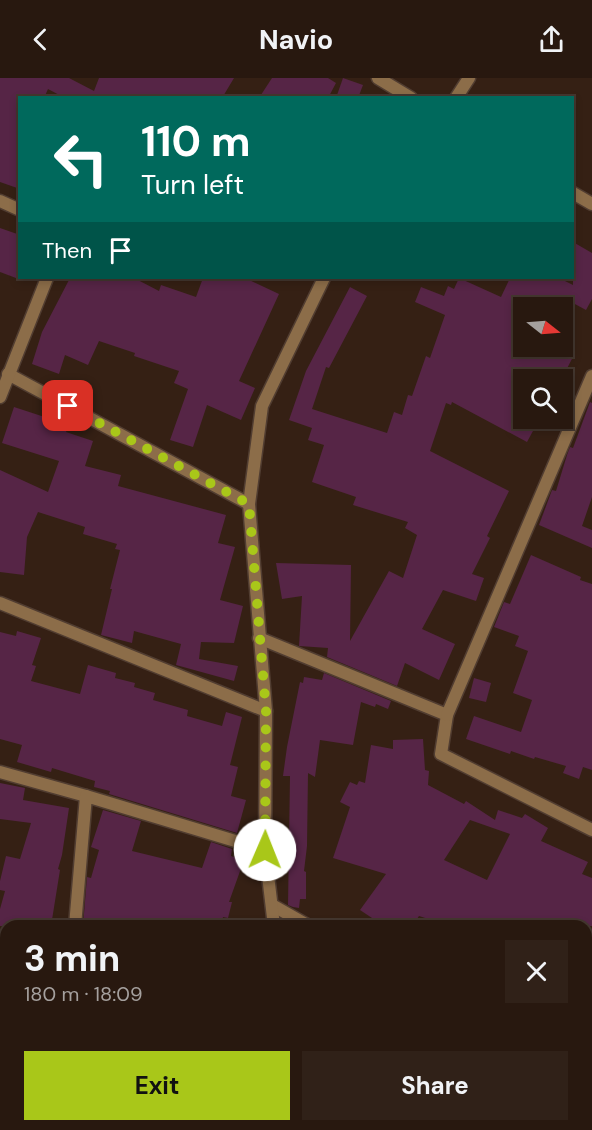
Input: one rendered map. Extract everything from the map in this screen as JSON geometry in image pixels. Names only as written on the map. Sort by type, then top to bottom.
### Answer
[{"type":"street","points":[[378,78],[408,96]]},
{"type":"street","points":[[457,96],[469,78]]},
{"type":"street","points":[[574,194],[592,204]]},
{"type":"street","points":[[0,201],[18,209]]},
{"type":"street","points":[[0,397],[47,279]]},
{"type":"street","points":[[273,920],[265,850],[266,711],[249,504],[262,406],[322,279]]},
{"type":"street","points":[[8,374],[249,504]]},
{"type":"street","points":[[592,376],[447,715],[441,754],[592,830]]},
{"type":"street","points":[[0,603],[266,711]]},
{"type":"street","points":[[259,638],[447,715]]},
{"type":"street","points":[[0,772],[265,850]]},
{"type":"street","points":[[76,920],[86,796]]},
{"type":"street","points":[[272,906],[298,920]]},
{"type":"building","points":[[0,78],[69,78],[94,91],[99,78],[234,78],[223,96],[61,96],[48,89],[45,96],[18,96],[18,188],[0,182]]},
{"type":"building","points":[[272,78],[328,78],[336,83],[329,96],[260,96]]},
{"type":"building","points":[[343,78],[363,85],[359,96],[337,96]]},
{"type":"building","points":[[0,228],[18,234],[18,273],[16,278],[0,272]]},
{"type":"building","points":[[574,243],[592,253],[592,299],[586,310],[573,303],[573,297],[513,297],[513,357],[573,357],[567,369],[513,369],[513,429],[534,429],[527,442],[452,402],[451,405],[446,403],[430,451],[509,491],[472,574],[484,578],[476,601],[443,590],[422,629],[455,644],[439,680],[405,663],[397,686],[327,657],[328,648],[299,646],[302,596],[282,599],[276,563],[351,565],[350,641],[389,571],[403,578],[417,535],[405,528],[408,522],[353,505],[356,497],[312,482],[324,445],[308,440],[312,428],[289,420],[306,371],[350,287],[367,296],[329,368],[326,367],[312,409],[387,433],[394,412],[402,415],[408,395],[412,396],[426,356],[430,358],[445,315],[415,302],[421,287],[444,296],[448,286],[454,289],[459,279],[461,279],[501,297],[510,279],[561,279],[573,285]]},
{"type":"building","points":[[69,279],[136,279],[159,291],[161,285],[196,297],[203,279],[247,279],[279,294],[239,381],[255,388],[241,420],[207,405],[193,447],[170,440],[188,389],[174,383],[179,371],[99,341],[88,365],[65,355],[59,374],[32,364],[42,332]]},
{"type":"building","points":[[590,402],[592,403],[592,497],[582,526],[592,530],[592,548],[539,525],[552,490],[556,491],[570,447],[573,448]]},
{"type":"building","points":[[14,407],[69,425],[66,432],[93,441],[85,466],[121,475],[118,486],[226,515],[218,543],[235,547],[220,600],[243,606],[234,643],[201,642],[199,659],[238,666],[234,681],[176,665],[181,644],[134,631],[132,643],[101,635],[120,550],[115,549],[117,544],[83,534],[85,527],[38,512],[27,537],[24,575],[0,572],[0,470],[48,492],[59,461],[2,443]]},
{"type":"building","points":[[531,555],[592,584],[592,770],[583,767],[579,779],[563,773],[566,766],[511,751],[510,754],[466,739],[474,716],[521,732],[532,700],[513,693],[528,651],[515,646],[519,636],[494,627],[504,602],[510,604]]},
{"type":"building","points":[[17,631],[41,638],[32,665],[36,666],[31,681],[80,694],[88,665],[116,673],[115,678],[135,683],[134,687],[155,693],[153,700],[188,710],[187,716],[222,726],[226,712],[242,717],[230,765],[238,767],[231,796],[246,800],[237,833],[109,794],[110,791],[94,787],[95,781],[52,768],[51,772],[17,762],[22,745],[0,739],[0,632],[16,636]]},
{"type":"building","points":[[324,673],[391,701],[388,709],[376,704],[375,707],[361,702],[353,745],[320,740],[315,777],[308,773],[307,846],[304,871],[306,872],[306,899],[300,899],[299,908],[288,905],[290,776],[283,776],[300,682],[303,683],[304,677],[322,680]]},
{"type":"building","points":[[474,678],[491,683],[486,702],[469,698]]},
{"type":"building","points":[[423,739],[425,770],[429,771],[428,785],[464,804],[466,801],[495,820],[498,810],[522,818],[525,814],[548,828],[541,841],[588,862],[582,874],[592,878],[592,920],[431,920],[419,916],[416,920],[370,920],[372,918],[360,910],[386,874],[333,858],[350,807],[340,802],[350,782],[357,785],[359,781],[365,783],[371,745],[393,749],[393,740]],"holes":[[[470,820],[510,834],[487,880],[444,860]]]},
{"type":"building","points":[[0,783],[25,788],[23,800],[69,808],[52,920],[0,920],[0,909],[5,891],[0,890],[0,881],[6,856],[20,859],[31,823],[0,819]]},
{"type":"building","points":[[103,810],[141,821],[132,851],[202,868],[211,842],[232,849],[231,856],[244,860],[229,902],[232,902],[228,918],[223,917],[222,920],[83,920],[87,877],[91,878],[99,850],[91,847]]},
{"type":"route","points":[[68,406],[249,504],[266,711],[265,850]]}]
